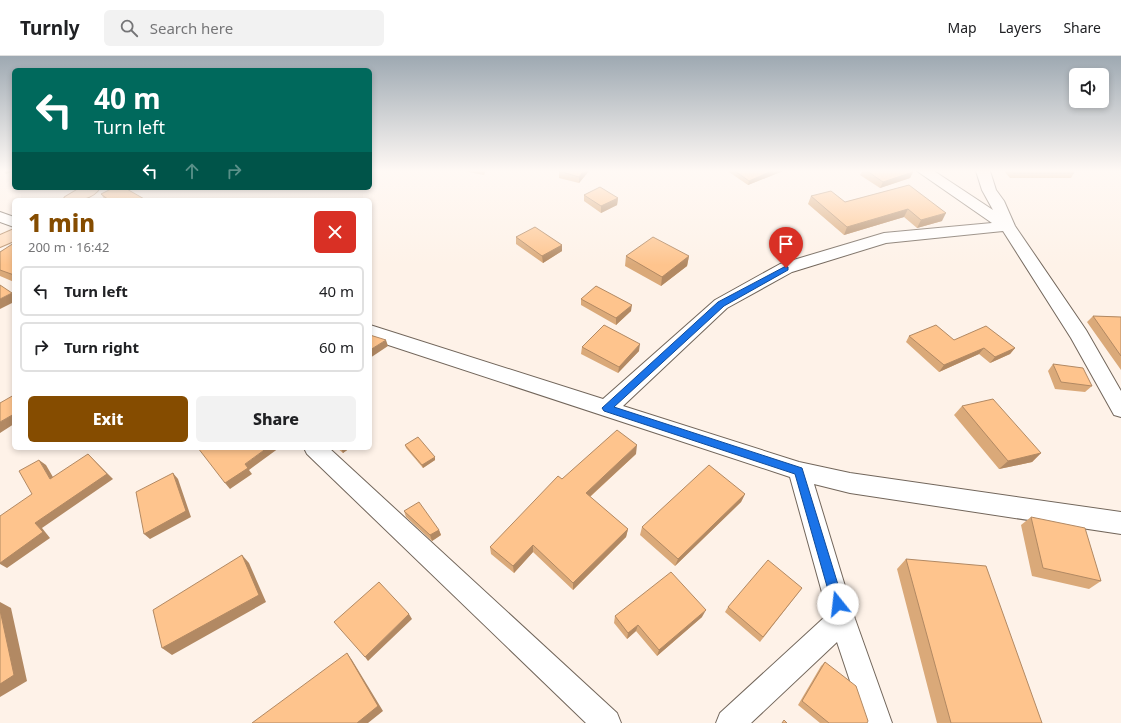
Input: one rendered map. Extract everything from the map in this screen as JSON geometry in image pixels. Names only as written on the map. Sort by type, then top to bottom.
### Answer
[{"type":"main road","points":[[0,242],[12,235]]},
{"type":"street","points":[[971,202],[1007,226]]},
{"type":"street","points":[[998,202],[1007,226],[1080,335],[1121,409]]},
{"type":"street","points":[[0,217],[12,221]]},
{"type":"street","points":[[607,408],[721,304],[786,268],[884,238],[1007,226]]},
{"type":"street","points":[[372,333],[799,471],[850,482],[1121,523]]},
{"type":"street","points":[[317,450],[607,723]]},
{"type":"street","points":[[799,471],[842,619],[878,723]]},
{"type":"street","points":[[730,723],[842,619]]},
{"type":"building","points":[[595,202],[609,202],[601,206]]},
{"type":"building","points":[[818,202],[932,202],[946,213],[921,220],[908,209],[847,227]]},
{"type":"building","points":[[535,227],[562,245],[542,256],[516,237]]},
{"type":"building","points":[[653,237],[689,256],[662,277],[626,256]]},
{"type":"building","points":[[12,244],[12,274],[0,270],[0,252]]},
{"type":"building","points":[[0,285],[12,293],[0,299]]},
{"type":"building","points":[[596,286],[632,305],[616,318],[581,299]]},
{"type":"building","points":[[1093,316],[1121,317],[1121,356]]},
{"type":"building","points":[[604,325],[640,344],[619,367],[582,347]]},
{"type":"building","points":[[936,325],[954,340],[986,326],[1015,348],[995,357],[984,348],[944,365],[909,336]]},
{"type":"building","points":[[372,336],[386,340],[372,349]]},
{"type":"building","points":[[1053,364],[1083,368],[1092,386],[1061,382]]},
{"type":"building","points":[[12,396],[12,415],[0,422],[0,403]]},
{"type":"building","points":[[993,399],[1041,453],[1008,461],[962,406]]},
{"type":"building","points":[[617,430],[637,445],[586,493],[628,529],[573,583],[533,545],[513,566],[490,547],[558,476],[562,479]]},
{"type":"building","points":[[418,437],[435,457],[422,465],[405,445]]},
{"type":"building","points":[[200,450],[264,450],[245,464],[248,468],[225,483]]},
{"type":"building","points":[[88,454],[107,474],[35,523],[43,532],[0,563],[0,516],[32,494],[19,471],[39,460],[50,479]]},
{"type":"building","points":[[709,465],[745,494],[678,559],[642,527]]},
{"type":"building","points":[[173,473],[186,511],[144,534],[136,492]]},
{"type":"building","points":[[419,502],[439,530],[430,535],[404,511]]},
{"type":"building","points":[[1031,517],[1085,528],[1101,581],[1043,568]]},
{"type":"building","points":[[242,555],[259,595],[162,648],[153,610]]},
{"type":"building","points":[[906,559],[986,566],[1042,723],[951,723]]},
{"type":"building","points":[[768,560],[802,588],[763,637],[728,607]]},
{"type":"building","points":[[671,572],[706,610],[659,650],[638,625],[628,633],[615,616]]},
{"type":"building","points":[[379,582],[409,614],[365,657],[334,622]]},
{"type":"building","points":[[0,610],[14,675],[0,684]]},
{"type":"building","points":[[347,653],[378,706],[357,723],[252,723]]},
{"type":"building","points":[[825,662],[856,686],[868,721],[867,723],[829,723],[802,701]]},
{"type":"route","points":[[786,268],[721,304],[607,408],[799,471],[838,604]]}]
